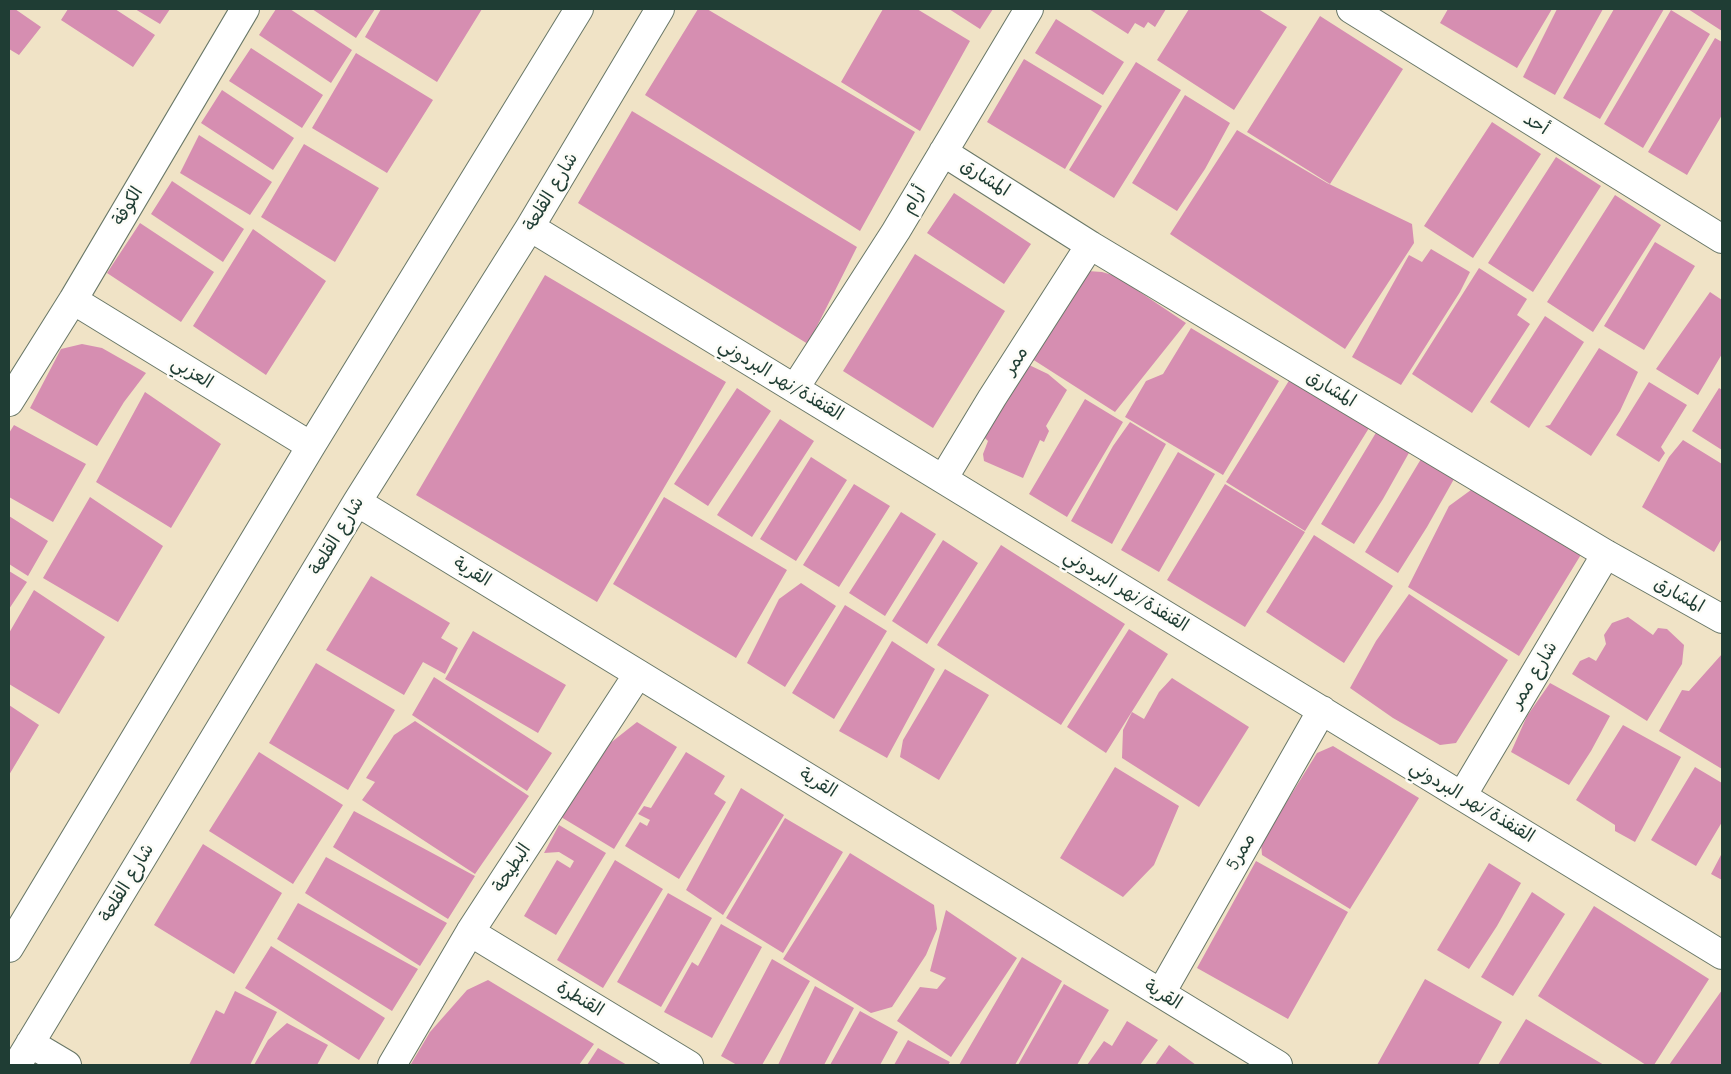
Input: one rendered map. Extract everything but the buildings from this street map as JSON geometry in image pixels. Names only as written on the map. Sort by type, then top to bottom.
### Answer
[{"type":"street","name":"الكوفة","points":[[9,402],[73,300],[245,9]]},
{"type":"street","points":[[9,948],[311,446],[579,9]]},
{"type":"street","name":"شارع القلعة","points":[[24,1054],[357,502],[530,227],[660,9]]},
{"type":"street","name":"أرام","points":[[795,388],[896,231],[1029,9]]},
{"type":"street","name":"أحد","points":[[1351,9],[1722,239]]},
{"type":"street","name":"المشارق","points":[[943,152],[1090,245],[1606,554],[1722,619]]},
{"type":"street","name":"القنفذة/نهر البردوني","points":[[530,227],[1722,955]]},
{"type":"street","name":"ممر","points":[[943,479],[992,398],[1090,245]]},
{"type":"street","name":"العزبي","points":[[73,300],[311,446]]},
{"type":"street","name":"القرية","points":[[357,502],[1278,1065]]},
{"type":"street","name":"شارع ممر","points":[[1462,796],[1606,554]]},
{"type":"street","name":"البطيحة","points":[[392,1065],[470,932],[638,674]]},
{"type":"street","name":"ممر5","points":[[1160,994],[1322,710]]},
{"type":"street","name":"القنطرة","points":[[470,932],[689,1065]]},
{"type":"street","points":[[24,1054],[67,1065]]}]
